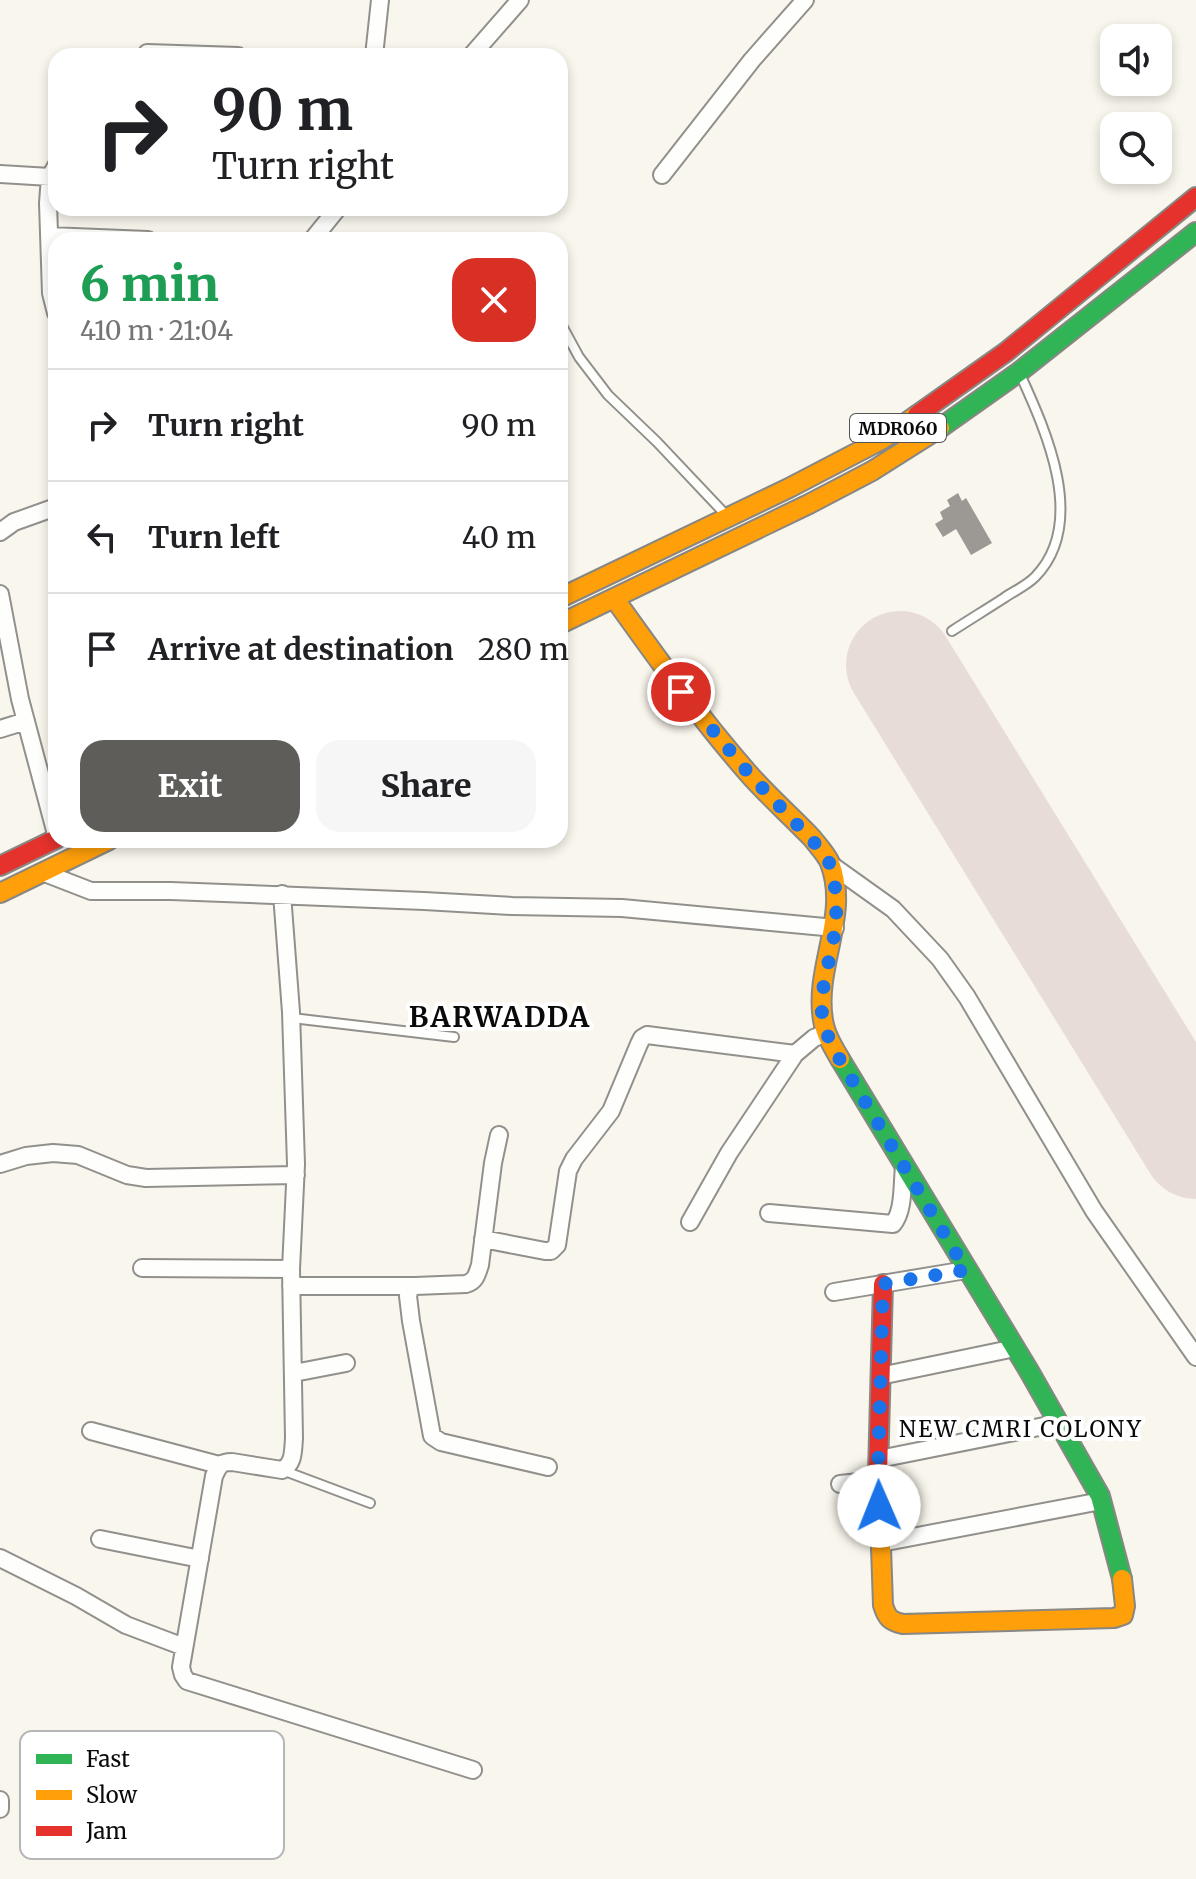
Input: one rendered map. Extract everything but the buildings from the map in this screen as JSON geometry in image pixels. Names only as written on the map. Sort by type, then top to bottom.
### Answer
[{"type":"street","points":[[375,48],[380,0]]},
{"type":"street","points":[[478,48],[520,0]]},
{"type":"street","points":[[662,175],[752,60],[805,0]]},
{"type":"street","points":[[0,174],[48,171]]},
{"type":"street","name":"MDR060","points":[[568,594],[883,439],[1006,352],[1196,197]]},
{"type":"street","points":[[318,232],[332,216]]},
{"type":"street","name":"MDR060","points":[[568,620],[872,471],[945,425],[1019,372],[1196,232]]},
{"type":"street","points":[[0,532],[14,522],[48,510]]},
{"type":"street","points":[[0,594],[20,699],[48,805]]},
{"type":"street","points":[[614,598],[717,737],[826,855],[835,885],[835,928],[823,987],[822,1016],[826,1033],[1015,1348],[1101,1501],[1122,1578],[1123,1615],[1114,1618],[903,1624],[891,1621],[886,1615],[883,1605],[879,1480],[883,1284]]},
{"type":"street","points":[[0,729],[26,721]]},
{"type":"street","points":[[0,866],[48,840]]},
{"type":"street","points":[[0,893],[92,848]]},
{"type":"street","points":[[830,864],[893,909],[940,959],[967,997],[1094,1211],[1196,1357]]},
{"type":"street","points":[[42,872],[91,891],[282,894],[512,906],[622,908],[835,928]]},
{"type":"street","points":[[282,894],[291,1018],[296,1175],[291,1278],[294,1373],[292,1459],[288,1467],[282,1470],[232,1462],[219,1465],[214,1476],[181,1667],[187,1681],[473,1770]]},
{"type":"street","points":[[690,1222],[729,1153],[795,1054],[814,1038],[826,1033]]},
{"type":"street","points":[[483,1239],[545,1251],[551,1251],[557,1245],[568,1171],[611,1111],[639,1044],[647,1035],[795,1054]]},
{"type":"street","points":[[142,1268],[415,1286],[473,1282],[480,1265],[499,1135]]},
{"type":"street","points":[[0,1164],[26,1156],[53,1153],[78,1155],[127,1175],[146,1178],[296,1175]]},
{"type":"street","points":[[769,1213],[893,1224],[900,1212],[904,1167]]},
{"type":"street","points":[[834,1292],[966,1270]]},
{"type":"street","points":[[415,1286],[410,1288],[408,1296],[432,1436],[441,1442],[548,1467]]},
{"type":"street","points":[[880,1376],[1015,1348]]},
{"type":"street","points":[[294,1373],[346,1363]]},
{"type":"street","points":[[879,1459],[1059,1423]]},
{"type":"street","points":[[91,1431],[219,1465]]},
{"type":"street","points":[[840,1484],[879,1480]]},
{"type":"street","points":[[881,1543],[1101,1501]]},
{"type":"street","points":[[100,1539],[200,1559]]},
{"type":"street","points":[[0,1558],[126,1625],[184,1647]]},
{"type":"street","points":[[0,1800],[0,1809]]},
{"type":"lane","points":[[568,337],[579,357],[608,395],[728,517],[738,537]]},
{"type":"lane","points":[[952,631],[1036,575],[1047,560],[1057,533],[1061,508],[1058,479],[1038,413],[1006,352]]},
{"type":"lane","points":[[291,1018],[454,1037]]},
{"type":"lane","points":[[282,1470],[370,1503]]},
{"type":"runway","points":[[900,665],[1196,1145]]},
{"type":"traffic: fast","points":[[940,428],[1019,372],[1196,232]]},
{"type":"traffic: fast","points":[[840,1059],[1029,1371],[1100,1496],[1122,1579]]},
{"type":"traffic: slow","points":[[568,594],[789,488],[883,439],[917,415]]},
{"type":"traffic: slow","points":[[568,620],[809,504],[872,471],[940,428]]},
{"type":"traffic: slow","points":[[614,598],[712,730],[812,838],[830,863],[836,902],[823,980],[823,1020],[840,1059]]},
{"type":"traffic: slow","points":[[0,893],[93,848]]},
{"type":"traffic: slow","points":[[880,1518],[883,1605],[895,1622],[1114,1618],[1123,1615],[1125,1606],[1122,1579]]},
{"type":"traffic: jam","points":[[917,415],[1006,352],[1196,197]]},
{"type":"traffic: jam","points":[[0,866],[48,843]]},
{"type":"traffic: jam","points":[[880,1518],[878,1473],[883,1284]]},
{"type":"district","name":"BARWADDA","points":[[500,1017]]},
{"type":"district","name":"NEW CMRI COLONY","points":[[1021,1429]]},
{"type":"route","points":[[681,692],[751,776],[826,855],[835,885],[835,928],[823,987],[822,1016],[826,1033],[966,1270],[883,1284],[879,1506]]}]
